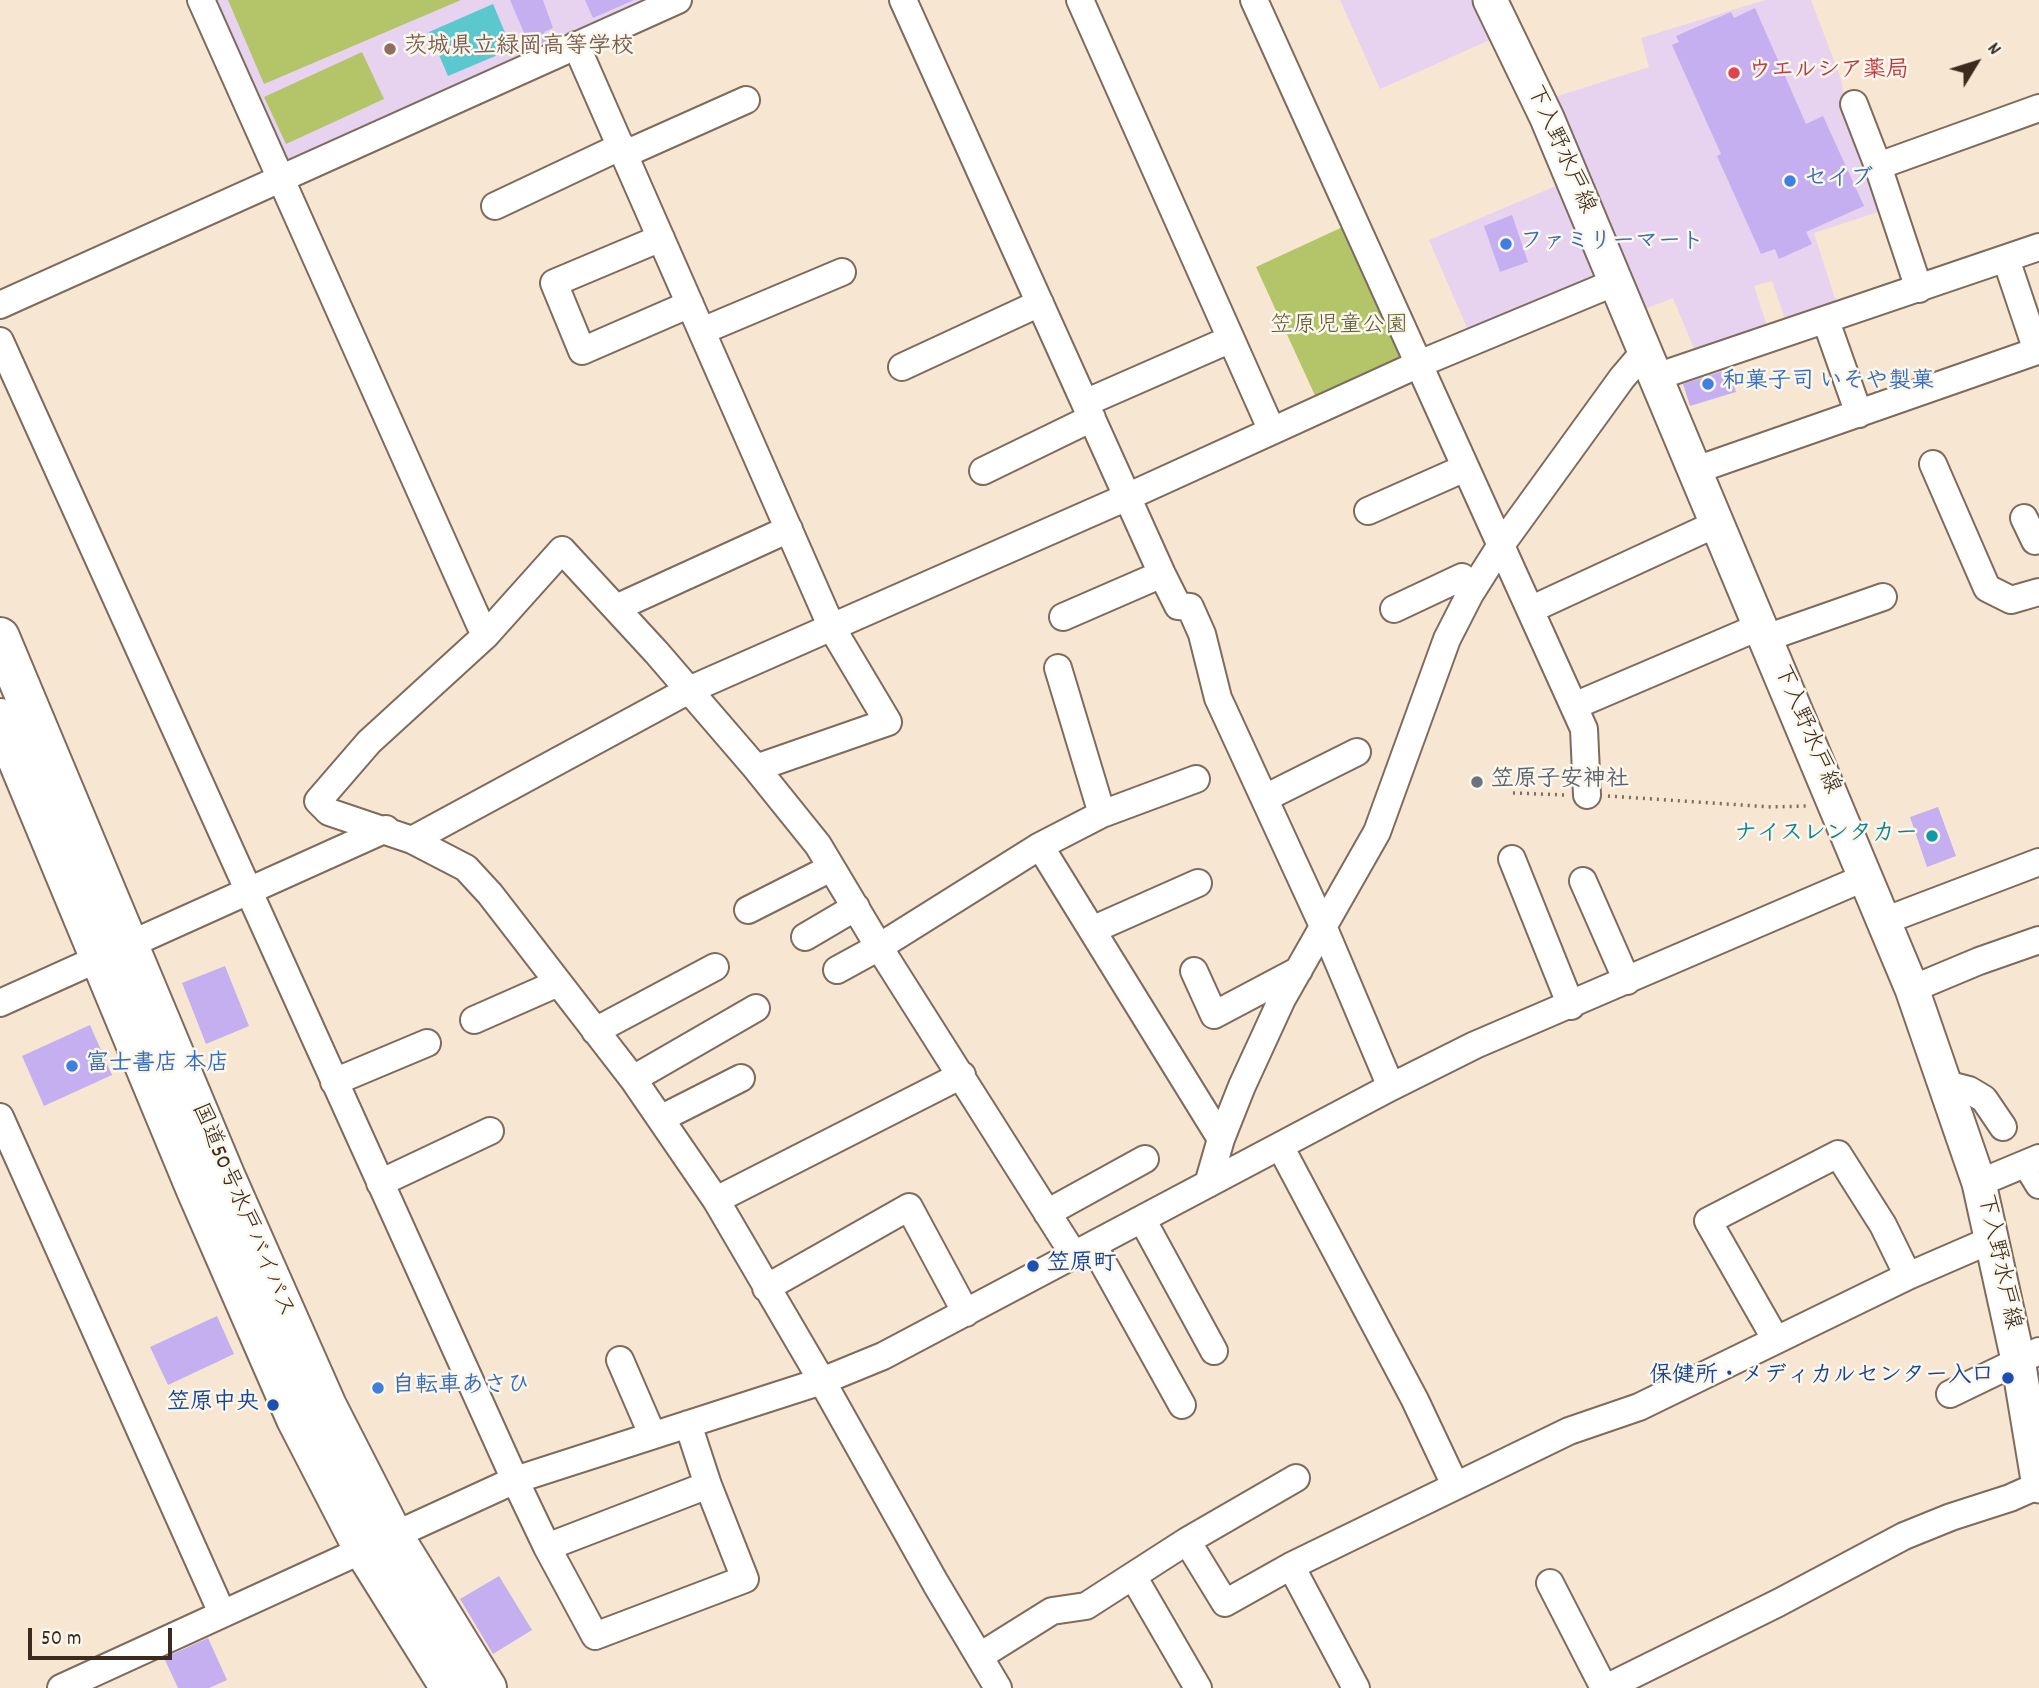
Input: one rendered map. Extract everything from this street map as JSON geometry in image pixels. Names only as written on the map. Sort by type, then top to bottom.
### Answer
[{"type":"highway","name":"国道50号水戸バイパス","points":[[0,637],[114,952]]},
{"type":"highway","name":"国道50号水戸バイパス","points":[[0,718],[114,952],[290,1326],[327,1406],[378,1542],[450,1688]]},
{"type":"highway","name":"国道50号水戸バイパス","points":[[378,1542],[487,1688]]},
{"type":"main road","name":"下入野水戸線","points":[[1490,0],[1547,118],[1912,989],[1979,1183],[1991,1240],[2028,1355],[2039,1485]]},
{"type":"street","points":[[201,0],[485,636]]},
{"type":"street","points":[[0,305],[678,0]]},
{"type":"street","points":[[904,0],[1178,606],[1190,607],[1202,634],[1217,698],[1323,926],[1391,1087]]},
{"type":"street","points":[[1080,0],[1272,430]]},
{"type":"street","points":[[1254,0],[1465,468],[1532,609],[1584,729],[1587,795]]},
{"type":"street","points":[[576,45],[832,628],[888,722],[756,768]]},
{"type":"street","points":[[495,206],[746,100]]},
{"type":"street","points":[[1854,104],[1919,289]]},
{"type":"street","points":[[1878,166],[2039,108]]},
{"type":"street","points":[[661,238],[554,283],[582,351],[690,304]]},
{"type":"street","points":[[1208,1184],[1221,1139],[1282,999],[1377,832],[1447,639],[1470,594],[1501,545],[1622,378],[1651,364],[1826,320],[2039,247]]},
{"type":"street","points":[[1696,470],[2037,351],[2006,259]]},
{"type":"street","points":[[702,331],[842,272]]},
{"type":"street","points":[[412,839],[689,690],[1127,497],[1419,364],[1616,282]]},
{"type":"street","points":[[902,367],[1040,303]]},
{"type":"street","points":[[1826,320],[1859,414]]},
{"type":"street","points":[[983,471],[1088,411],[1231,339]]},
{"type":"street","points":[[0,341],[515,1480],[547,1547],[596,1636],[746,1578],[708,1485],[688,1423]]},
{"type":"street","points":[[1933,464],[1987,588],[2011,600],[2039,593]]},
{"type":"street","points":[[1368,511],[1465,468]]},
{"type":"street","points":[[2024,518],[2035,541],[2039,540]]},
{"type":"street","points":[[1532,609],[1718,523]]},
{"type":"street","points":[[616,608],[789,529]]},
{"type":"street","points":[[998,1688],[716,1200],[633,1079],[490,894],[466,868],[412,839],[328,812],[318,801],[369,742],[485,636],[562,550],[689,690],[818,845],[1047,1213],[1083,1250],[1182,1405]]},
{"type":"street","points":[[1063,617],[1163,574]]},
{"type":"street","points":[[1394,609],[1462,577],[1470,594]]},
{"type":"street","points":[[1574,706],[1764,632],[1883,597]]},
{"type":"street","points":[[1058,668],[1102,814]]},
{"type":"street","points":[[1265,798],[1357,752]]},
{"type":"street","points":[[837,970],[879,947],[1040,846],[1102,814],[1196,779]]},
{"type":"street","points":[[0,1003],[386,830]]},
{"type":"street","points":[[1040,846],[1221,1139]]},
{"type":"street","points":[[1512,859],[1571,1006]]},
{"type":"street","points":[[1884,920],[2039,862]]},
{"type":"street","points":[[748,910],[831,868]]},
{"type":"street","points":[[61,1688],[515,1480],[822,1381],[884,1356],[1475,1045],[1866,877]]},
{"type":"street","points":[[1583,881],[1627,981]]},
{"type":"street","points":[[1092,930],[1198,883]]},
{"type":"street","points":[[805,937],[856,907]]},
{"type":"street","points":[[1912,989],[2039,940]]},
{"type":"street","points":[[595,1031],[715,967]]},
{"type":"street","points":[[1194,971],[1214,1015],[1298,970]]},
{"type":"street","points":[[474,1020],[558,983]]},
{"type":"street","points":[[633,1079],[757,1008]]},
{"type":"street","points":[[334,1082],[428,1042]]},
{"type":"street","points":[[716,1200],[962,1075]]},
{"type":"street","points":[[662,1118],[741,1078]]},
{"type":"street","points":[[1946,1084],[1969,1090],[1984,1099],[2003,1126]]},
{"type":"street","points":[[0,1117],[222,1613]]},
{"type":"street","points":[[380,1183],[490,1131]]},
{"type":"street","points":[[1280,1146],[1415,1400],[1455,1485]]},
{"type":"street","points":[[1776,1340],[1707,1221],[1838,1154],[1883,1225],[1908,1276]]},
{"type":"street","points":[[1047,1213],[1145,1158]]},
{"type":"street","points":[[1979,1183],[2035,1169]]},
{"type":"street","points":[[766,1288],[909,1207],[966,1313]]},
{"type":"street","points":[[1142,1219],[1214,1351]]},
{"type":"street","points":[[1187,1541],[1225,1603],[1291,1566],[1455,1485],[1569,1431],[1639,1407],[1908,1276],[1991,1240]]},
{"type":"street","points":[[1950,1394],[2028,1355]]},
{"type":"street","points":[[620,1360],[652,1434]]},
{"type":"street","points":[[980,1656],[1052,1611],[1086,1606],[1187,1541],[1296,1478]]},
{"type":"street","points":[[547,1547],[708,1485]]},
{"type":"street","points":[[1550,1583],[1605,1688],[1636,1682],[1904,1536],[2039,1485]]},
{"type":"street","points":[[1291,1566],[1356,1688]]},
{"type":"street","points":[[1133,1576],[1198,1688]]},
{"type":"path","points":[[1513,793],[1771,807],[1837,805]]},
{"type":"shaded area","name":"茨城県立緑岡高等学校","points":[[210,0],[658,0],[285,168]]},
{"type":"shaded area","points":[[1340,0],[1474,0],[1492,39],[1380,89]]},
{"type":"shaded area","points":[[1765,0],[1811,0],[1841,79],[1846,109],[1884,210],[1814,233],[1838,308],[1787,325],[1772,281],[1754,286],[1769,332],[1697,356],[1673,298],[1642,310],[1552,98],[1649,67],[1641,38]]},
{"type":"shaded area","points":[[1565,182],[1606,277],[1470,335],[1429,240]]},
{"type":"green space","points":[[228,0],[461,0],[264,84]]},
{"type":"green space","points":[[362,52],[384,99],[286,144],[264,97]]},
{"type":"green space","name":"笠原児童公園","points":[[1347,225],[1409,360],[1318,402],[1256,267]]},
{"type":"water","points":[[493,4],[512,49],[448,76],[429,32]]},
{"type":"building","points":[[510,0],[543,0],[553,28],[544,32],[548,41],[531,49]]},
{"type":"building","points":[[585,0],[634,0],[593,18]]},
{"type":"building","points":[[1755,8],[1806,124],[1823,116],[1864,206],[1806,232],[1812,244],[1779,259],[1775,249],[1761,254],[1717,156],[1721,154],[1672,45],[1679,42],[1676,36],[1731,12],[1734,18]]},
{"type":"building","name":"ファミリーマート","points":[[1512,215],[1528,262],[1500,272],[1484,226]]},
{"type":"building","name":"和菓子司 いそや製菓","points":[[1729,369],[1736,392],[1690,406],[1683,384]]},
{"type":"building","name":"ナイスレンタカー","points":[[1938,807],[1956,856],[1927,867],[1910,817]]},
{"type":"building","points":[[225,966],[249,1026],[206,1044],[182,983]]},
{"type":"building","points":[[90,1025],[112,1075],[44,1106],[22,1056]]},
{"type":"building","points":[[217,1316],[234,1354],[168,1385],[150,1347]]},
{"type":"building","points":[[499,1576],[532,1630],[493,1654],[460,1599]]},
{"type":"building","points":[[208,1638],[227,1680],[209,1688],[178,1688],[164,1658]]},
{"type":"place","name":"茨城県立緑岡高等学校","points":[[390,49]]},
{"type":"place","name":"ウエルシア薬局","points":[[1734,73]]},
{"type":"place","name":"セイブ","points":[[1790,181]]},
{"type":"place","name":"ファミリーマート","points":[[1506,244]]},
{"type":"place","name":"和菓子司 いそや製菓","points":[[1708,384]]},
{"type":"place","name":"笠原子安神社","points":[[1477,782]]},
{"type":"place","name":"ナイスレンタカー","points":[[1932,836]]},
{"type":"place","name":"富士書店 本店","points":[[72,1066]]},
{"type":"place","name":"笠原町","points":[[1033,1266]]},
{"type":"place","name":"保健所・メディカルセンター入口","points":[[2008,1378]]},
{"type":"place","name":"自転車あさひ","points":[[378,1388]]},
{"type":"place","name":"笠原中央","points":[[273,1405]]}]
